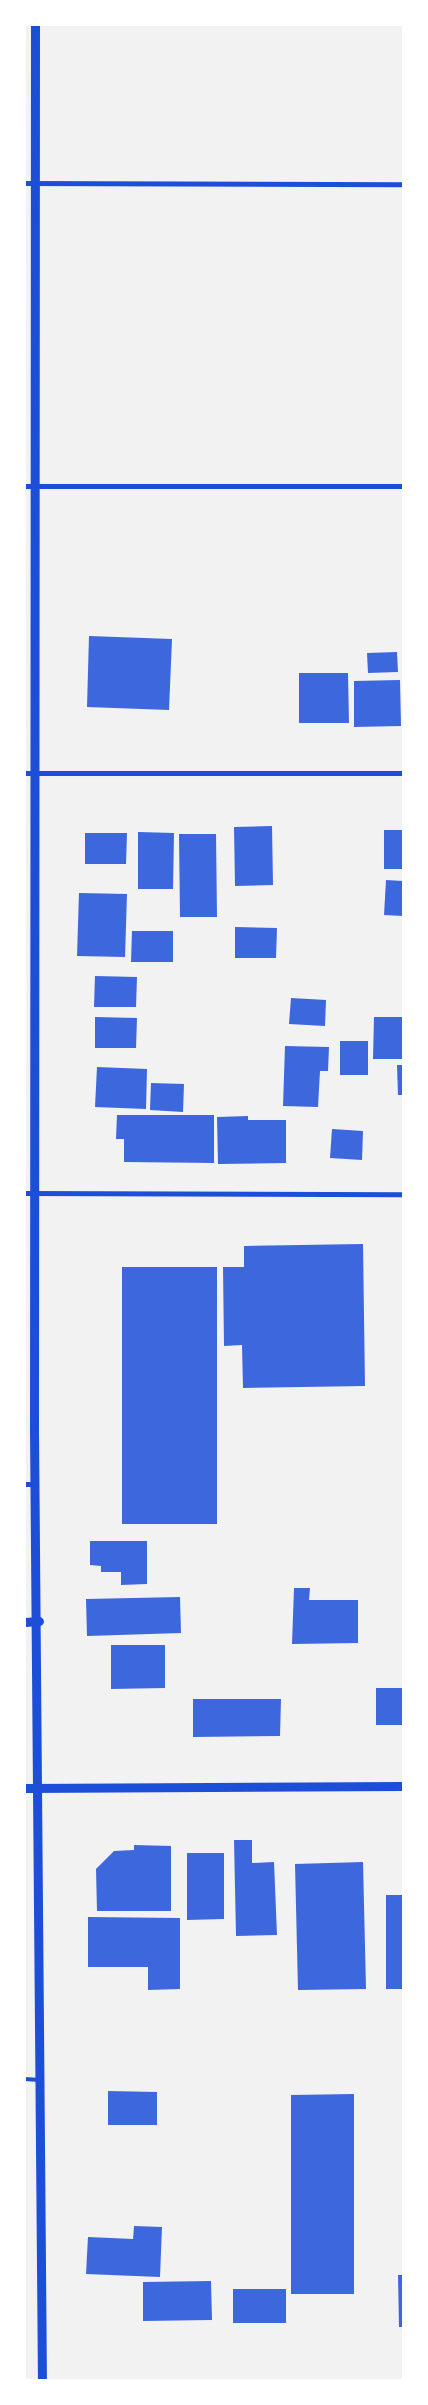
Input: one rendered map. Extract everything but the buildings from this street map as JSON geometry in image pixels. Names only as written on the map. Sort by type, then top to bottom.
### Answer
[{"type":"street","points":[[35,25],[35,486],[30,773],[30,1484],[39,1621],[42,2380]]},
{"type":"street","points":[[25,183],[403,184]]},
{"type":"street","points":[[25,486],[403,486]]},
{"type":"street","points":[[30,773],[403,773]]},
{"type":"street","points":[[30,1194],[403,1194]]},
{"type":"street","points":[[25,1622],[39,1621]]},
{"type":"street","points":[[25,1788],[403,1786]]},
{"type":"lane","points":[[25,2079],[41,2080]]}]
